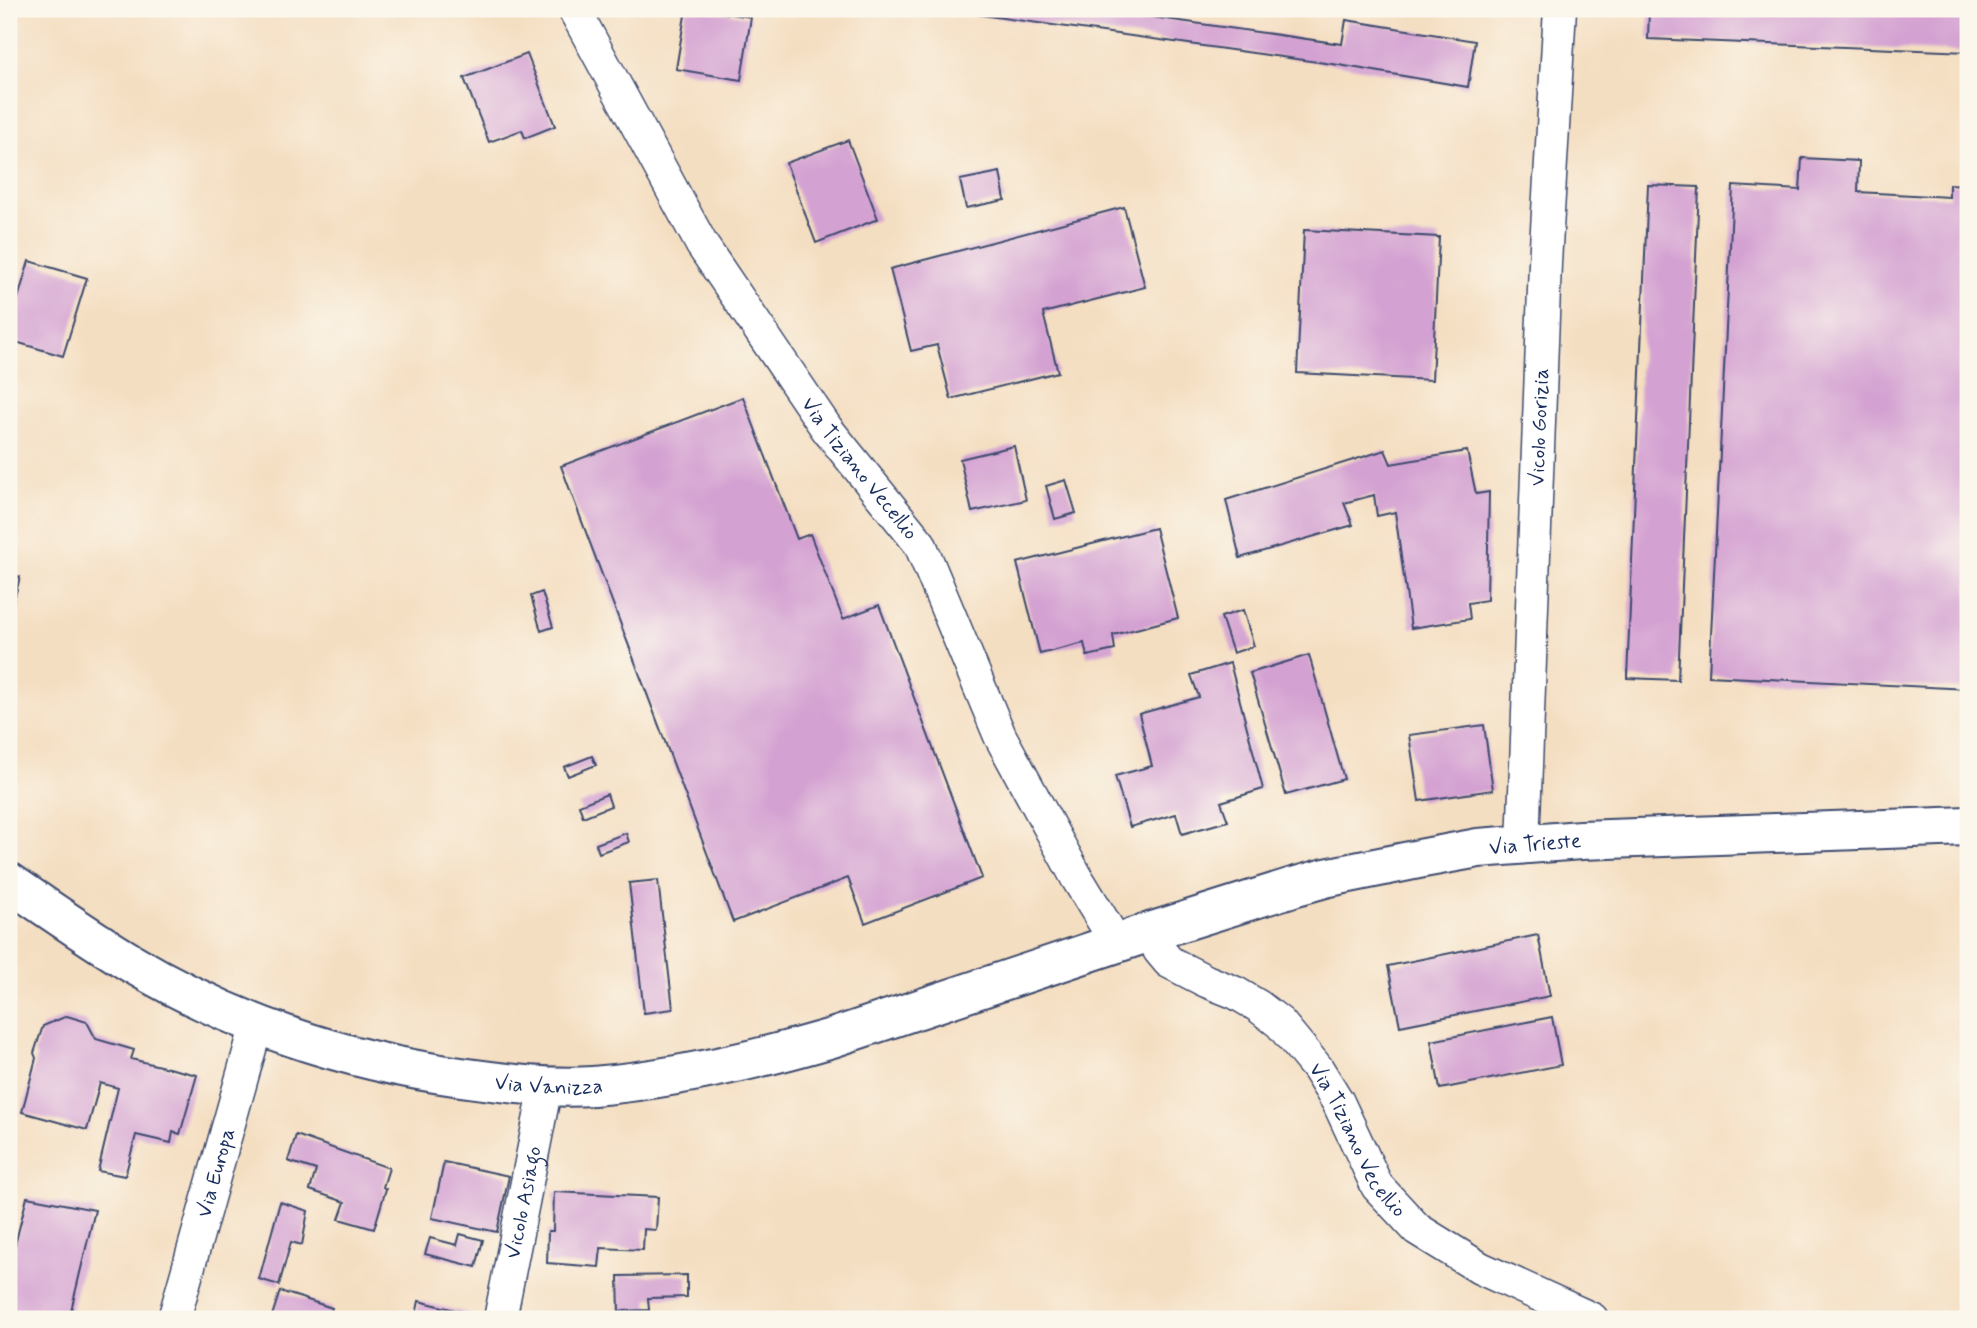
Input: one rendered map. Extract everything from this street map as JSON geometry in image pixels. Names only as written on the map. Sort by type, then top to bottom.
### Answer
[{"type":"street","name":"Via Tiziano Vecellio","points":[[574,9],[702,245],[827,429],[920,544],[1000,736],[1077,878],[1117,944]]},
{"type":"street","name":"Vicolo Gorizia","points":[[1523,845],[1545,263],[1560,9]]},
{"type":"street","name":"Via Trieste","points":[[1117,944],[1325,878],[1464,850],[1651,837],[1968,827]]},
{"type":"street","name":"Via Vanizza","points":[[9,881],[128,961],[186,993],[257,1024],[306,1042],[390,1066],[484,1081],[546,1086],[591,1086],[689,1074],[736,1065],[832,1038],[1117,944]]},
{"type":"street","name":"Via Tiziano Vecellio","points":[[1153,931],[1159,950],[1170,962],[1258,1006],[1280,1023],[1317,1068],[1338,1102],[1377,1186],[1417,1229],[1480,1268],[1592,1319]]},
{"type":"street","name":"Via Europa","points":[[174,1319],[257,1024]]},
{"type":"street","name":"Vicolo Asiago","points":[[500,1319],[546,1086]]},
{"type":"building","points":[[686,9],[751,17],[741,80],[676,69]]},
{"type":"building","points":[[960,9],[1096,9],[1342,44],[1346,20],[1475,41],[1468,87],[1339,65],[959,12]]},
{"type":"building","points":[[1649,9],[1968,9],[1968,52],[1648,39]]},
{"type":"building","points":[[527,54],[555,126],[525,138],[522,130],[489,142],[464,78]]},
{"type":"building","points":[[848,140],[878,219],[816,243],[786,163]]},
{"type":"building","points":[[1802,158],[1859,161],[1858,192],[1949,197],[1949,184],[1968,185],[1968,689],[1709,676],[1733,186],[1800,190]]},
{"type":"building","points":[[1000,172],[1005,200],[966,208],[960,180]]},
{"type":"building","points":[[1648,185],[1699,187],[1678,680],[1627,678]]},
{"type":"building","points":[[1124,207],[1145,287],[1043,313],[1058,372],[951,399],[937,345],[911,351],[890,269]]},
{"type":"building","points":[[1304,230],[1439,237],[1432,380],[1297,373]]},
{"type":"building","points":[[29,261],[87,278],[63,356],[9,340],[9,329]]},
{"type":"building","points":[[743,397],[797,539],[810,534],[843,619],[879,605],[982,878],[865,923],[848,878],[733,922],[561,466]]},
{"type":"building","points":[[1014,446],[1026,500],[972,512],[960,459]]},
{"type":"building","points":[[1385,450],[1391,464],[1467,451],[1476,494],[1489,492],[1487,600],[1468,603],[1470,619],[1411,628],[1395,512],[1377,516],[1374,495],[1344,503],[1353,525],[1240,558],[1226,500]]},
{"type":"building","points":[[1066,480],[1076,513],[1055,519],[1046,486]]},
{"type":"building","points":[[1155,528],[1178,618],[1113,635],[1115,650],[1087,656],[1084,643],[1040,654],[1017,563]]},
{"type":"building","points":[[9,573],[20,577],[10,616],[9,615]]},
{"type":"building","points":[[542,592],[553,627],[541,631],[531,596]]},
{"type":"building","points":[[1243,610],[1254,646],[1233,653],[1221,617]]},
{"type":"building","points":[[1309,655],[1344,779],[1286,795],[1250,673]]},
{"type":"building","points":[[1230,663],[1263,789],[1221,802],[1228,821],[1182,834],[1176,814],[1130,827],[1115,776],[1152,766],[1139,714],[1199,697],[1191,675]]},
{"type":"building","points":[[1484,725],[1493,790],[1419,801],[1409,735]]},
{"type":"building","points":[[592,756],[596,765],[568,776],[564,767]]},
{"type":"building","points":[[607,794],[611,806],[583,817],[579,805]]},
{"type":"building","points":[[626,833],[629,842],[599,853],[596,844]]},
{"type":"building","points":[[658,880],[673,1009],[644,1013],[629,883]]},
{"type":"building","points":[[1538,935],[1550,996],[1400,1026],[1388,966]]},
{"type":"building","points":[[67,1016],[87,1022],[96,1039],[134,1050],[131,1059],[197,1075],[180,1134],[173,1132],[171,1143],[136,1135],[125,1176],[98,1171],[118,1088],[100,1083],[87,1130],[22,1112],[36,1058],[34,1053],[43,1026]]},
{"type":"building","points":[[1552,1017],[1561,1065],[1440,1089],[1431,1041]]},
{"type":"building","points":[[296,1135],[389,1168],[383,1187],[386,1189],[374,1229],[339,1219],[345,1202],[310,1190],[316,1170],[288,1161]]},
{"type":"building","points":[[444,1162],[509,1176],[497,1232],[432,1218]]},
{"type":"building","points":[[554,1192],[658,1197],[656,1230],[644,1229],[643,1250],[601,1248],[599,1267],[547,1263],[548,1231],[553,1231]]},
{"type":"building","points":[[27,1197],[95,1210],[69,1319],[9,1319],[9,1269]]},
{"type":"building","points":[[280,1202],[308,1211],[302,1245],[291,1242],[279,1285],[259,1279]]},
{"type":"building","points":[[460,1234],[483,1240],[476,1267],[425,1254],[430,1238],[457,1245]]},
{"type":"building","points":[[687,1275],[687,1297],[648,1298],[649,1310],[619,1311],[618,1276]]},
{"type":"building","points":[[280,1291],[332,1308],[328,1319],[271,1319]]},
{"type":"building","points":[[419,1301],[471,1314],[470,1319],[415,1319]]}]
